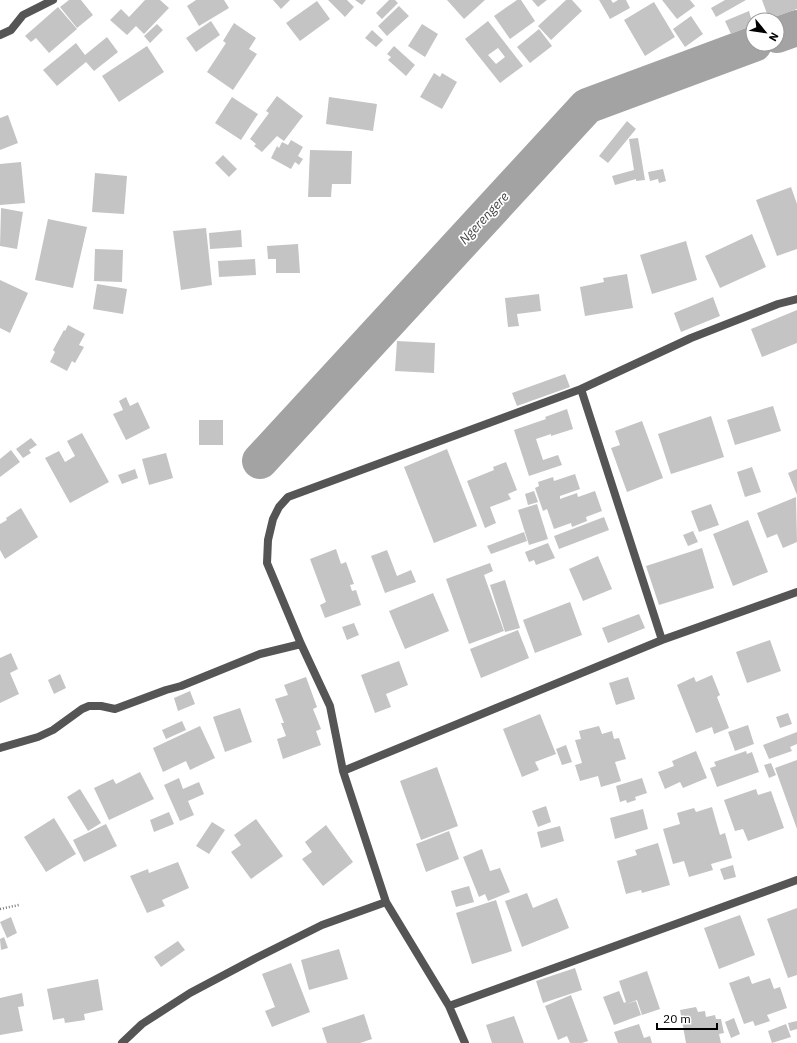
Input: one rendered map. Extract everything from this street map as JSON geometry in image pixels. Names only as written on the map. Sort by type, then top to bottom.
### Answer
[{"type":"street","points":[[0,35],[12,30],[23,15],[53,0]]},
{"type":"street","points":[[465,1043],[449,1006],[386,902],[343,771],[330,706],[301,644],[267,563],[268,540],[273,519],[279,507],[288,497],[581,389],[690,338],[778,304],[797,299]]},
{"type":"street","points":[[581,389],[662,640]]},
{"type":"street","points":[[343,771],[662,640],[797,592]]},
{"type":"street","points":[[0,748],[38,737],[53,730],[82,709],[89,706],[100,706],[115,710],[166,690],[181,686],[260,654],[301,644]]},
{"type":"street","points":[[449,1006],[797,880]]},
{"type":"street","points":[[122,1043],[142,1024],[209,982],[322,925],[386,902]]},
{"type":"path","points":[[0,909],[19,905]]},
{"type":"building","points":[[69,0],[81,0],[93,15],[77,28],[60,7]]},
{"type":"building","points":[[145,0],[160,0],[169,8],[144,34],[136,26],[127,35],[110,20],[121,9],[129,17]]},
{"type":"building","points":[[196,0],[224,0],[229,8],[199,26],[187,6]]},
{"type":"building","points":[[273,0],[290,0],[281,9]]},
{"type":"building","points":[[328,0],[347,0],[354,7],[345,17]]},
{"type":"building","points":[[355,0],[366,0],[362,5]]},
{"type":"building","points":[[389,0],[395,0],[398,3],[382,19],[376,13]]},
{"type":"building","points":[[447,0],[485,0],[464,19]]},
{"type":"building","points":[[517,0],[521,0],[535,21],[510,39],[494,16]]},
{"type":"building","points":[[532,0],[547,0],[538,7]]},
{"type":"building","points":[[566,0],[572,0],[582,11],[551,40],[538,26]]},
{"type":"building","points":[[599,0],[611,0],[613,3],[618,0],[626,0],[630,8],[610,19]]},
{"type":"building","points":[[662,0],[690,0],[695,6],[677,19]]},
{"type":"building","points":[[725,0],[746,0],[716,17],[711,8]]},
{"type":"building","points":[[762,0],[797,0],[797,9],[785,13],[785,12],[766,12]]},
{"type":"building","points":[[317,1],[330,19],[300,41],[286,23]]},
{"type":"building","points":[[654,2],[675,37],[645,56],[624,20]]},
{"type":"building","points":[[399,6],[409,16],[387,36],[378,26]]},
{"type":"building","points":[[58,7],[77,29],[49,53],[36,38],[31,42],[25,36]]},
{"type":"building","points":[[745,13],[745,28],[731,34],[725,21]]},
{"type":"building","points":[[691,16],[703,34],[685,47],[673,29]]},
{"type":"building","points":[[211,21],[220,35],[196,52],[186,38]]},
{"type":"building","points":[[488,21],[523,66],[500,83],[465,39]],"holes":[[[498,48],[505,57],[496,64],[488,55]]]},
{"type":"building","points":[[234,23],[256,38],[249,49],[257,54],[233,90],[207,72],[226,43],[223,41]]},
{"type":"building","points":[[157,24],[163,30],[150,43],[144,36]]},
{"type":"building","points":[[422,24],[438,34],[425,57],[408,46]]},
{"type":"building","points":[[539,29],[552,46],[530,63],[517,47]]},
{"type":"building","points":[[372,30],[383,40],[376,47],[365,38]]},
{"type":"building","points":[[107,37],[118,52],[94,71],[86,62],[57,86],[43,70],[76,43],[85,55]]},
{"type":"building","points":[[147,46],[164,72],[119,102],[102,76]]},
{"type":"building","points":[[394,46],[415,65],[406,76],[388,60],[391,57],[387,54]]},
{"type":"building","points":[[434,73],[440,77],[442,73],[457,82],[442,109],[420,97]]},
{"type":"building","points":[[277,96],[303,116],[284,141],[277,136],[262,152],[254,146],[256,144],[250,139],[269,113],[266,111]]},
{"type":"building","points":[[232,97],[258,114],[241,140],[215,123]]},
{"type":"building","points":[[329,97],[377,104],[373,131],[326,124]]},
{"type":"building","points":[[8,115],[18,143],[0,150],[0,118]]},
{"type":"building","points":[[627,121],[636,129],[608,163],[599,156]]},
{"type":"building","points":[[638,138],[645,180],[636,181],[636,179],[615,185],[612,176],[634,170],[629,139]]},
{"type":"building","points":[[291,140],[303,147],[298,156],[303,159],[299,165],[295,162],[291,169],[271,158],[277,146],[279,148],[282,142],[288,145]]},
{"type":"building","points":[[310,150],[352,151],[351,184],[332,184],[331,197],[308,197]]},
{"type":"building","points":[[223,155],[237,169],[229,177],[215,163]]},
{"type":"building","points":[[21,162],[25,203],[0,205],[0,164]]},
{"type":"building","points":[[663,169],[666,181],[659,183],[658,179],[650,181],[648,172]]},
{"type":"building","points":[[95,173],[127,176],[124,214],[92,212]]},
{"type":"building","points":[[791,187],[797,204],[797,249],[777,256],[756,200]]},
{"type":"building","points":[[1,208],[23,212],[17,249],[0,246]]},
{"type":"building","points":[[48,219],[87,227],[73,288],[35,280]]},
{"type":"building","points":[[206,228],[212,285],[181,290],[173,231]]},
{"type":"building","points":[[241,230],[242,247],[210,249],[209,233]]},
{"type":"building","points":[[752,234],[766,267],[720,288],[705,256]]},
{"type":"building","points":[[686,241],[697,280],[652,294],[640,255]]},
{"type":"building","points":[[298,244],[300,273],[276,273],[276,259],[268,259],[267,246]]},
{"type":"building","points":[[95,249],[123,250],[122,282],[94,281]]},
{"type":"building","points":[[255,259],[256,275],[219,277],[218,261]]},
{"type":"building","points":[[627,274],[633,308],[585,316],[580,287],[604,282],[603,278]]},
{"type":"building","points":[[0,280],[28,293],[10,333],[0,328]]},
{"type":"building","points":[[97,284],[127,289],[123,314],[93,309]]},
{"type":"building","points":[[539,294],[541,311],[517,314],[519,326],[508,327],[505,298]]},
{"type":"building","points":[[713,297],[720,316],[681,332],[674,313]]},
{"type":"building","points":[[797,310],[797,343],[762,357],[751,329]]},
{"type":"building","points":[[68,325],[85,334],[79,345],[84,347],[75,363],[72,361],[67,371],[50,362],[55,352],[53,350]]},
{"type":"building","points":[[397,341],[435,343],[434,373],[395,371]]},
{"type":"building","points":[[565,374],[570,387],[517,406],[512,393]]},
{"type":"building","points":[[126,397],[130,406],[138,402],[150,428],[126,440],[113,414],[123,410],[119,401]]},
{"type":"building","points":[[773,406],[781,431],[735,445],[727,420]]},
{"type":"building","points":[[567,409],[573,429],[536,439],[543,460],[558,455],[562,465],[529,476],[514,430],[546,419],[545,417]]},
{"type":"building","points":[[711,416],[724,457],[671,474],[658,434]]},
{"type":"building","points":[[199,420],[223,420],[223,445],[199,445]]},
{"type":"building","points":[[642,421],[663,478],[627,492],[611,448],[620,445],[615,431]]},
{"type":"building","points":[[82,433],[109,482],[70,503],[45,458],[59,451],[65,462],[75,456],[67,441]]},
{"type":"building","points":[[31,438],[37,445],[29,450],[31,453],[23,458],[16,449]]},
{"type":"building","points":[[447,449],[477,526],[434,543],[404,467]]},
{"type":"building","points":[[11,450],[20,462],[0,477],[0,459]]},
{"type":"building","points":[[166,453],[173,478],[149,485],[142,459]]},
{"type":"building","points":[[506,462],[517,490],[508,494],[511,499],[490,507],[496,523],[485,528],[467,481],[494,470],[493,467]]},
{"type":"building","points":[[752,467],[761,492],[745,497],[737,472]]},
{"type":"building","points":[[135,469],[138,478],[122,484],[118,475]]},
{"type":"building","points":[[797,469],[797,495],[788,473]]},
{"type":"building","points":[[575,474],[580,489],[560,496],[560,499],[577,493],[578,497],[595,491],[602,511],[586,517],[587,521],[572,527],[571,523],[554,529],[547,509],[543,511],[535,488],[539,486],[538,482],[553,477],[554,481]]},
{"type":"building","points":[[534,491],[538,502],[528,505],[525,494]]},
{"type":"building","points":[[796,497],[797,542],[783,548],[777,534],[767,538],[757,513]]},
{"type":"building","points":[[537,504],[548,539],[529,545],[518,510]]},
{"type":"building","points":[[711,504],[719,525],[699,532],[691,511]]},
{"type":"building","points":[[21,508],[38,537],[5,559],[0,550],[0,524]]},
{"type":"building","points":[[604,517],[609,530],[559,549],[554,536]]},
{"type":"building","points":[[748,520],[768,572],[733,586],[713,534]]},
{"type":"building","points":[[693,531],[698,542],[688,546],[683,535]]},
{"type":"building","points":[[524,532],[527,541],[491,554],[487,546]]},
{"type":"building","points":[[548,543],[555,558],[536,565],[534,560],[529,562],[525,552]]},
{"type":"building","points":[[702,548],[714,588],[659,605],[646,566]]},
{"type":"building","points":[[336,549],[341,564],[346,562],[354,584],[350,585],[352,591],[356,590],[361,605],[325,618],[320,605],[326,602],[310,559]]},
{"type":"building","points":[[387,550],[397,576],[411,570],[416,582],[385,593],[371,556]]},
{"type":"building","points":[[598,556],[612,589],[583,601],[569,569]]},
{"type":"building","points":[[490,563],[493,571],[484,575],[504,631],[469,644],[446,579]]},
{"type":"building","points":[[505,580],[520,628],[505,632],[490,585]]},
{"type":"building","points":[[433,593],[449,631],[405,649],[389,611]]},
{"type":"building","points":[[570,602],[582,635],[535,653],[523,620]]},
{"type":"building","points":[[639,614],[645,628],[608,643],[602,628]]},
{"type":"building","points":[[354,623],[359,635],[347,640],[342,627]]},
{"type":"building","points":[[518,630],[529,658],[481,678],[470,649]]},
{"type":"building","points":[[770,640],[781,671],[747,683],[736,652]]},
{"type":"building","points":[[11,653],[18,669],[10,673],[19,694],[0,703],[0,658]]},
{"type":"building","points":[[399,661],[408,685],[386,694],[391,707],[375,713],[361,675]]},
{"type":"building","points":[[60,674],[66,688],[54,694],[48,680]]},
{"type":"building","points":[[712,675],[720,695],[717,697],[729,728],[714,734],[712,727],[696,733],[677,685],[694,677],[696,682]]},
{"type":"building","points":[[306,677],[317,707],[313,709],[321,729],[316,731],[321,745],[283,759],[277,739],[286,736],[281,723],[284,723],[275,699],[288,695],[284,685]]},
{"type":"building","points":[[628,677],[635,699],[616,705],[609,683]]},
{"type":"building","points":[[190,691],[195,704],[178,711],[174,698]]},
{"type":"building","points":[[240,708],[252,742],[225,752],[213,717]]},
{"type":"building","points":[[788,713],[792,724],[780,728],[776,717]]},
{"type":"building","points":[[540,714],[556,754],[535,762],[539,770],[522,777],[503,729]]},
{"type":"building","points":[[182,721],[186,730],[166,739],[162,730]]},
{"type":"building","points":[[748,725],[754,744],[735,751],[728,732]]},
{"type":"building","points":[[200,726],[215,758],[190,770],[186,761],[163,772],[153,748]]},
{"type":"building","points":[[599,726],[602,734],[612,731],[614,739],[619,738],[626,759],[615,762],[621,781],[601,787],[598,776],[580,781],[575,765],[582,763],[575,740],[581,739],[579,731]]},
{"type":"building","points":[[797,732],[797,744],[790,747],[792,751],[769,759],[763,745]]},
{"type":"building","points":[[566,745],[572,762],[562,765],[556,749]]},
{"type":"building","points":[[696,751],[707,778],[683,788],[680,782],[665,789],[658,772],[674,766],[672,761]]},
{"type":"building","points":[[746,751],[747,754],[752,752],[759,772],[717,787],[710,768],[716,766],[714,762]]},
{"type":"building","points":[[797,760],[797,829],[775,768]]},
{"type":"building","points":[[771,763],[776,775],[769,778],[764,765]]},
{"type":"building","points":[[437,767],[458,826],[421,840],[400,781]]},
{"type":"building","points":[[140,772],[154,799],[109,820],[94,788],[113,779],[116,784]]},
{"type":"building","points":[[179,778],[183,789],[199,782],[204,794],[188,801],[194,815],[180,821],[164,785]]},
{"type":"building","points":[[642,778],[647,793],[635,797],[636,800],[627,803],[626,800],[620,802],[616,786]]},
{"type":"building","points":[[80,789],[101,823],[88,831],[67,797]]},
{"type":"building","points":[[756,789],[758,795],[771,791],[784,828],[748,841],[743,829],[735,831],[724,800]]},
{"type":"building","points":[[546,806],[551,822],[538,827],[532,811]]},
{"type":"building","points":[[712,807],[720,835],[725,833],[732,858],[711,864],[713,870],[689,877],[684,861],[673,864],[663,829],[680,824],[677,813],[694,808],[696,812]]},
{"type":"building","points":[[643,809],[648,829],[615,839],[610,818]]},
{"type":"building","points":[[169,812],[174,824],[154,832],[150,820]]},
{"type":"building","points":[[54,818],[76,854],[46,872],[24,837]]},
{"type":"building","points":[[256,819],[283,856],[251,879],[231,852],[241,845],[234,835]]},
{"type":"building","points":[[212,822],[225,830],[209,854],[196,846]]},
{"type":"building","points":[[106,824],[117,846],[84,862],[73,840]]},
{"type":"building","points":[[326,825],[353,862],[323,886],[302,859],[312,852],[305,842]]},
{"type":"building","points":[[560,826],[564,841],[541,848],[537,832]]},
{"type":"building","points":[[449,831],[459,859],[426,872],[416,844]]},
{"type":"building","points":[[658,843],[670,885],[642,893],[641,890],[626,894],[617,861],[637,855],[635,850]]},
{"type":"building","points":[[482,849],[490,871],[500,868],[510,892],[488,901],[485,894],[479,897],[463,857]]},
{"type":"building","points":[[178,862],[189,888],[162,900],[165,906],[147,913],[130,876],[148,869],[149,873]]},
{"type":"building","points":[[733,865],[736,877],[724,880],[720,869]]},
{"type":"building","points":[[469,886],[474,902],[456,907],[451,891]]},
{"type":"building","points":[[527,893],[533,908],[557,898],[569,928],[522,947],[505,901]]},
{"type":"building","points":[[496,900],[512,951],[472,964],[456,913]]},
{"type":"building","points":[[797,908],[797,975],[788,978],[767,919]]},
{"type":"building","points":[[740,915],[755,955],[719,969],[704,928]]},
{"type":"building","points":[[11,917],[17,933],[7,938],[0,922]]},
{"type":"building","points":[[4,937],[8,948],[1,950],[0,939]]},
{"type":"building","points":[[178,941],[185,950],[161,967],[154,957]]},
{"type":"building","points":[[339,949],[348,979],[309,990],[301,960]]},
{"type":"building","points":[[291,963],[310,1012],[272,1027],[265,1011],[275,1007],[262,974]]},
{"type":"building","points":[[575,968],[582,990],[543,1003],[536,981]]},
{"type":"building","points":[[647,971],[660,1009],[642,1015],[637,1000],[627,1004],[636,1001],[641,1015],[614,1025],[603,997],[619,991],[624,1003],[626,1002],[619,981]]},
{"type":"building","points":[[749,976],[752,984],[770,978],[774,989],[780,987],[787,1008],[767,1015],[770,1021],[755,1026],[753,1021],[744,1024],[729,983]]},
{"type":"building","points":[[98,979],[103,1010],[84,1014],[85,1020],[65,1023],[64,1018],[53,1020],[47,989]]},
{"type":"building","points":[[22,993],[24,1006],[18,1007],[23,1031],[0,1035],[0,998]]},
{"type":"building","points":[[571,995],[588,1041],[582,1043],[570,1043],[567,1036],[558,1040],[545,1006]]},
{"type":"building","points":[[696,1007],[698,1012],[705,1011],[706,1017],[715,1015],[716,1019],[721,1019],[724,1033],[719,1034],[721,1043],[686,1043],[680,1010]]},
{"type":"building","points":[[364,1014],[372,1039],[360,1043],[327,1043],[322,1028]]},
{"type":"building","points":[[514,1016],[524,1043],[492,1043],[486,1025]]},
{"type":"building","points":[[734,1018],[740,1034],[731,1038],[725,1022]]},
{"type":"building","points":[[797,1021],[797,1029],[790,1031],[788,1023]]},
{"type":"building","points":[[639,1024],[644,1038],[650,1036],[652,1043],[618,1043],[614,1032]]},
{"type":"building","points":[[786,1024],[791,1037],[772,1043],[768,1031]]},
{"type":"waterway","name":"Ngerengere","points":[[785,32],[797,28]]},
{"type":"waterway","name":"Ngerengere","points":[[260,461],[587,106],[745,47]]}]
